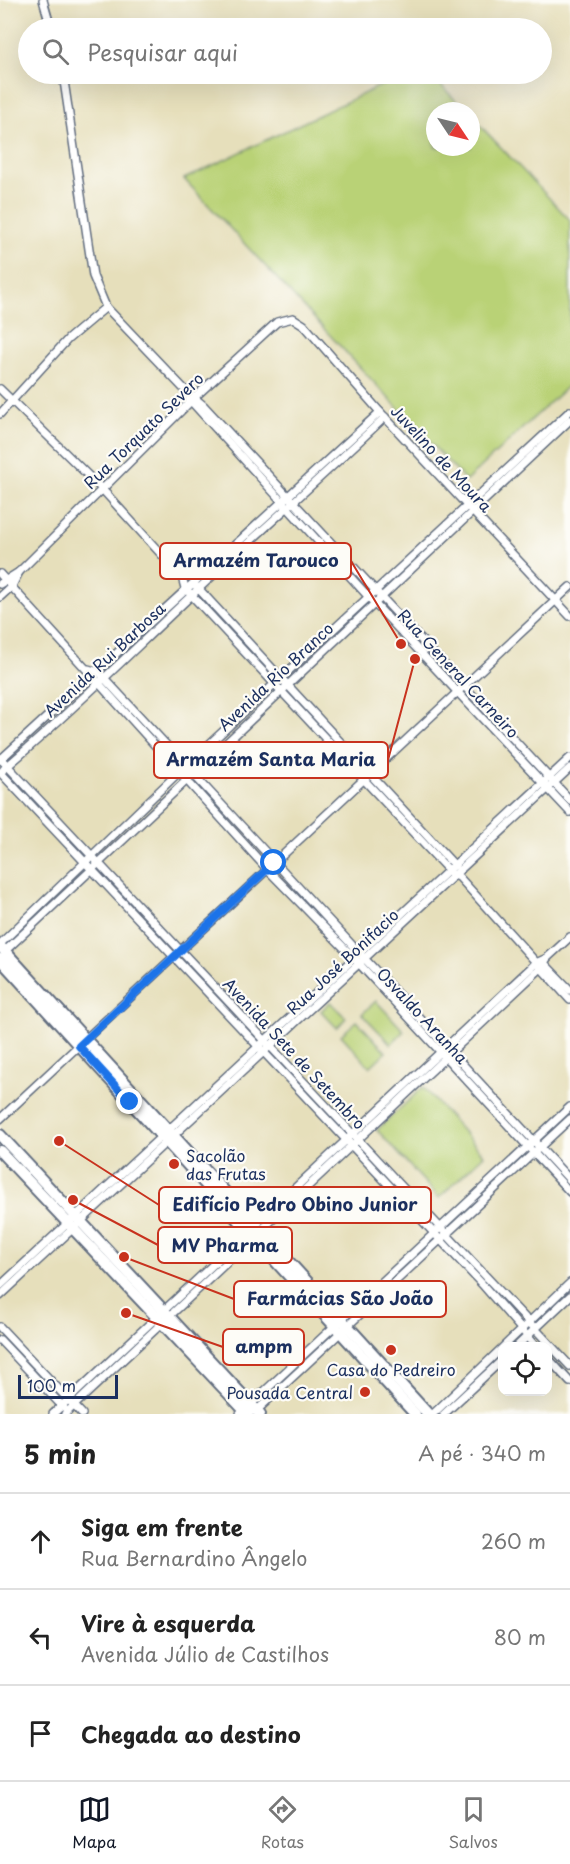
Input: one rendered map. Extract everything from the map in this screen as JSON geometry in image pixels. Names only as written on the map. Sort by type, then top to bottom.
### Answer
[{"type":"street","points":[[43,0],[48,18]]},
{"type":"street","points":[[0,414],[14,401],[31,377],[68,339],[106,307],[93,276],[64,84]]},
{"type":"street","name":"Rua General Carneiro","points":[[106,307],[286,499],[330,553],[410,642],[521,759],[568,802],[570,812]]},
{"type":"street","name":"Rua Torquato Severo","points":[[0,597],[12,586],[19,572],[101,488],[193,400],[277,322],[293,318]]},
{"type":"street","name":"Juvelino de Moura","points":[[293,318],[304,325],[382,414],[570,616]]},
{"type":"street","points":[[0,389],[101,488],[182,577],[191,595],[363,781],[570,990]]},
{"type":"street","name":"Avenida Rio Branco","points":[[95,859],[122,827],[179,772],[231,725],[331,644],[474,512],[570,411]]},
{"type":"street","name":"Avenida Rui Barbosa","points":[[0,759],[93,678],[192,581],[382,414]]},
{"type":"street","name":"Avenida Rui Barbosa","points":[[0,772],[99,685],[191,595],[292,506],[341,460],[382,414]]},
{"type":"street","name":"Avenida Rio Branco","points":[[285,681],[325,638],[417,552],[570,420]]},
{"type":"street","points":[[335,453],[341,460]]},
{"type":"street","name":"Rua General Carneiro","points":[[292,506],[336,547],[508,732],[548,783]]},
{"type":"street","points":[[238,541],[245,548]]},
{"type":"street","points":[[330,553],[336,547]]},
{"type":"street","points":[[417,552],[423,560]]},
{"type":"street","name":"Rua Torquato Severo","points":[[2,579],[19,572]]},
{"type":"street","points":[[182,577],[192,581],[199,588],[371,773],[454,871]]},
{"type":"street","name":"Osvaldo Aranha","points":[[2,579],[12,586],[88,669],[99,685],[267,870],[448,1048],[570,1180]]},
{"type":"street","points":[[0,1119],[180,948],[267,870],[570,587]]},
{"type":"street","points":[[391,621],[398,614]]},
{"type":"street","points":[[139,633],[146,640]]},
{"type":"street","points":[[410,642],[418,635]]},
{"type":"street","points":[[325,638],[331,644]]},
{"type":"street","points":[[243,650],[250,643]]},
{"type":"street","points":[[433,666],[440,659]]},
{"type":"street","name":"Osvaldo Aranha","points":[[88,669],[99,672],[193,773],[441,1055],[570,1192]]},
{"type":"street","name":"Avenida Rio Branco","points":[[1,951],[88,865],[128,834],[237,732],[278,687]]},
{"type":"street","points":[[476,712],[484,707]]},
{"type":"street","points":[[309,722],[317,715]]},
{"type":"street","points":[[231,725],[237,732]]},
{"type":"street","points":[[501,738],[508,732]]},
{"type":"street","points":[[24,739],[30,746]]},
{"type":"street","points":[[521,759],[527,754]]},
{"type":"street","name":"Rua José Bonifacio","points":[[358,958],[410,917],[454,871],[548,783],[570,758]]},
{"type":"street","name":"Avenida Sete de Setembro","points":[[0,759],[180,948],[266,1044],[441,1227],[532,1342]]},
{"type":"street","name":"Rua José Bonifacio","points":[[548,783],[570,768]]},
{"type":"street","name":"Avenida Sete de Setembro","points":[[0,772],[440,1242],[529,1322],[570,1366]]},
{"type":"street","points":[[405,825],[412,819]]},
{"type":"street","points":[[122,827],[128,834]]},
{"type":"street","name":"Rua José Bonifacio","points":[[0,1296],[21,1272],[166,1135],[358,958],[404,910],[454,871]]},
{"type":"street","points":[[404,910],[410,917]]},
{"type":"street","points":[[66,1411],[68,1399],[114,1361],[255,1231],[285,1209],[351,1148],[448,1048],[570,937]]},
{"type":"street","points":[[1,951],[60,1019],[315,1296],[430,1414],[496,1354]]},
{"type":"street","points":[[541,962],[570,1000]]},
{"type":"street","points":[[255,1231],[279,1203],[344,1141],[441,1055]]},
{"type":"street","points":[[0,1135],[74,1222],[250,1412],[391,1280],[441,1227],[570,1107]]},
{"type":"street","points":[[391,1280],[448,1235],[570,1119]]},
{"type":"street","points":[[0,1151],[74,1222]]},
{"type":"street","points":[[279,1203],[285,1209]]},
{"type":"street","name":"Rua José Bonifacio","points":[[0,1286],[21,1272]]},
{"type":"street","points":[[508,1342],[570,1283]]},
{"type":"street","points":[[522,1342],[570,1296]]},
{"type":"street","points":[[550,1301],[556,1308]]},
{"type":"street","points":[[342,1325],[415,1414]]},
{"type":"street","points":[[0,1327],[82,1414]]},
{"type":"street","points":[[0,1340],[66,1411]]},
{"type":"street","points":[[20,1361],[26,1355]]},
{"type":"street","points":[[53,1414],[66,1411],[74,1405],[114,1361]]},
{"type":"street","points":[[552,1362],[570,1381]]},
{"type":"street","points":[[444,1414],[498,1364]]},
{"type":"street","points":[[458,1390],[464,1396]]},
{"type":"green space","points":[[384,84],[440,84],[457,102],[426,102],[426,156],[480,156],[480,125],[570,220],[570,384],[466,481],[184,179]]},
{"type":"green space","points":[[376,1001],[404,1031],[391,1044],[362,1014]]},
{"type":"green space","points":[[330,1002],[346,1018],[337,1028],[321,1011]]},
{"type":"green space","points":[[357,1021],[386,1052],[370,1067],[341,1035]]},
{"type":"green space","points":[[423,1087],[484,1155],[439,1198],[377,1130]]},
{"type":"place","name":"Armazém Tarouco","points":[[401,644]]},
{"type":"place","name":"Armazém Santa Maria","points":[[415,659]]},
{"type":"place","name":"Edifício Pedro Obino Junior","points":[[59,1141]]},
{"type":"place","name":"Sacolão das Frutas","points":[[174,1164]]},
{"type":"place","name":"MV Pharma","points":[[73,1200]]},
{"type":"place","name":"Farmácias São João","points":[[124,1257]]},
{"type":"place","name":"ampm","points":[[126,1313]]},
{"type":"place","name":"Casa do Pedreiro","points":[[391,1350]]},
{"type":"place","name":"Pousada Central","points":[[365,1392]]},
{"type":"route","points":[[130,1102],[79,1046],[180,948],[274,863]]}]
